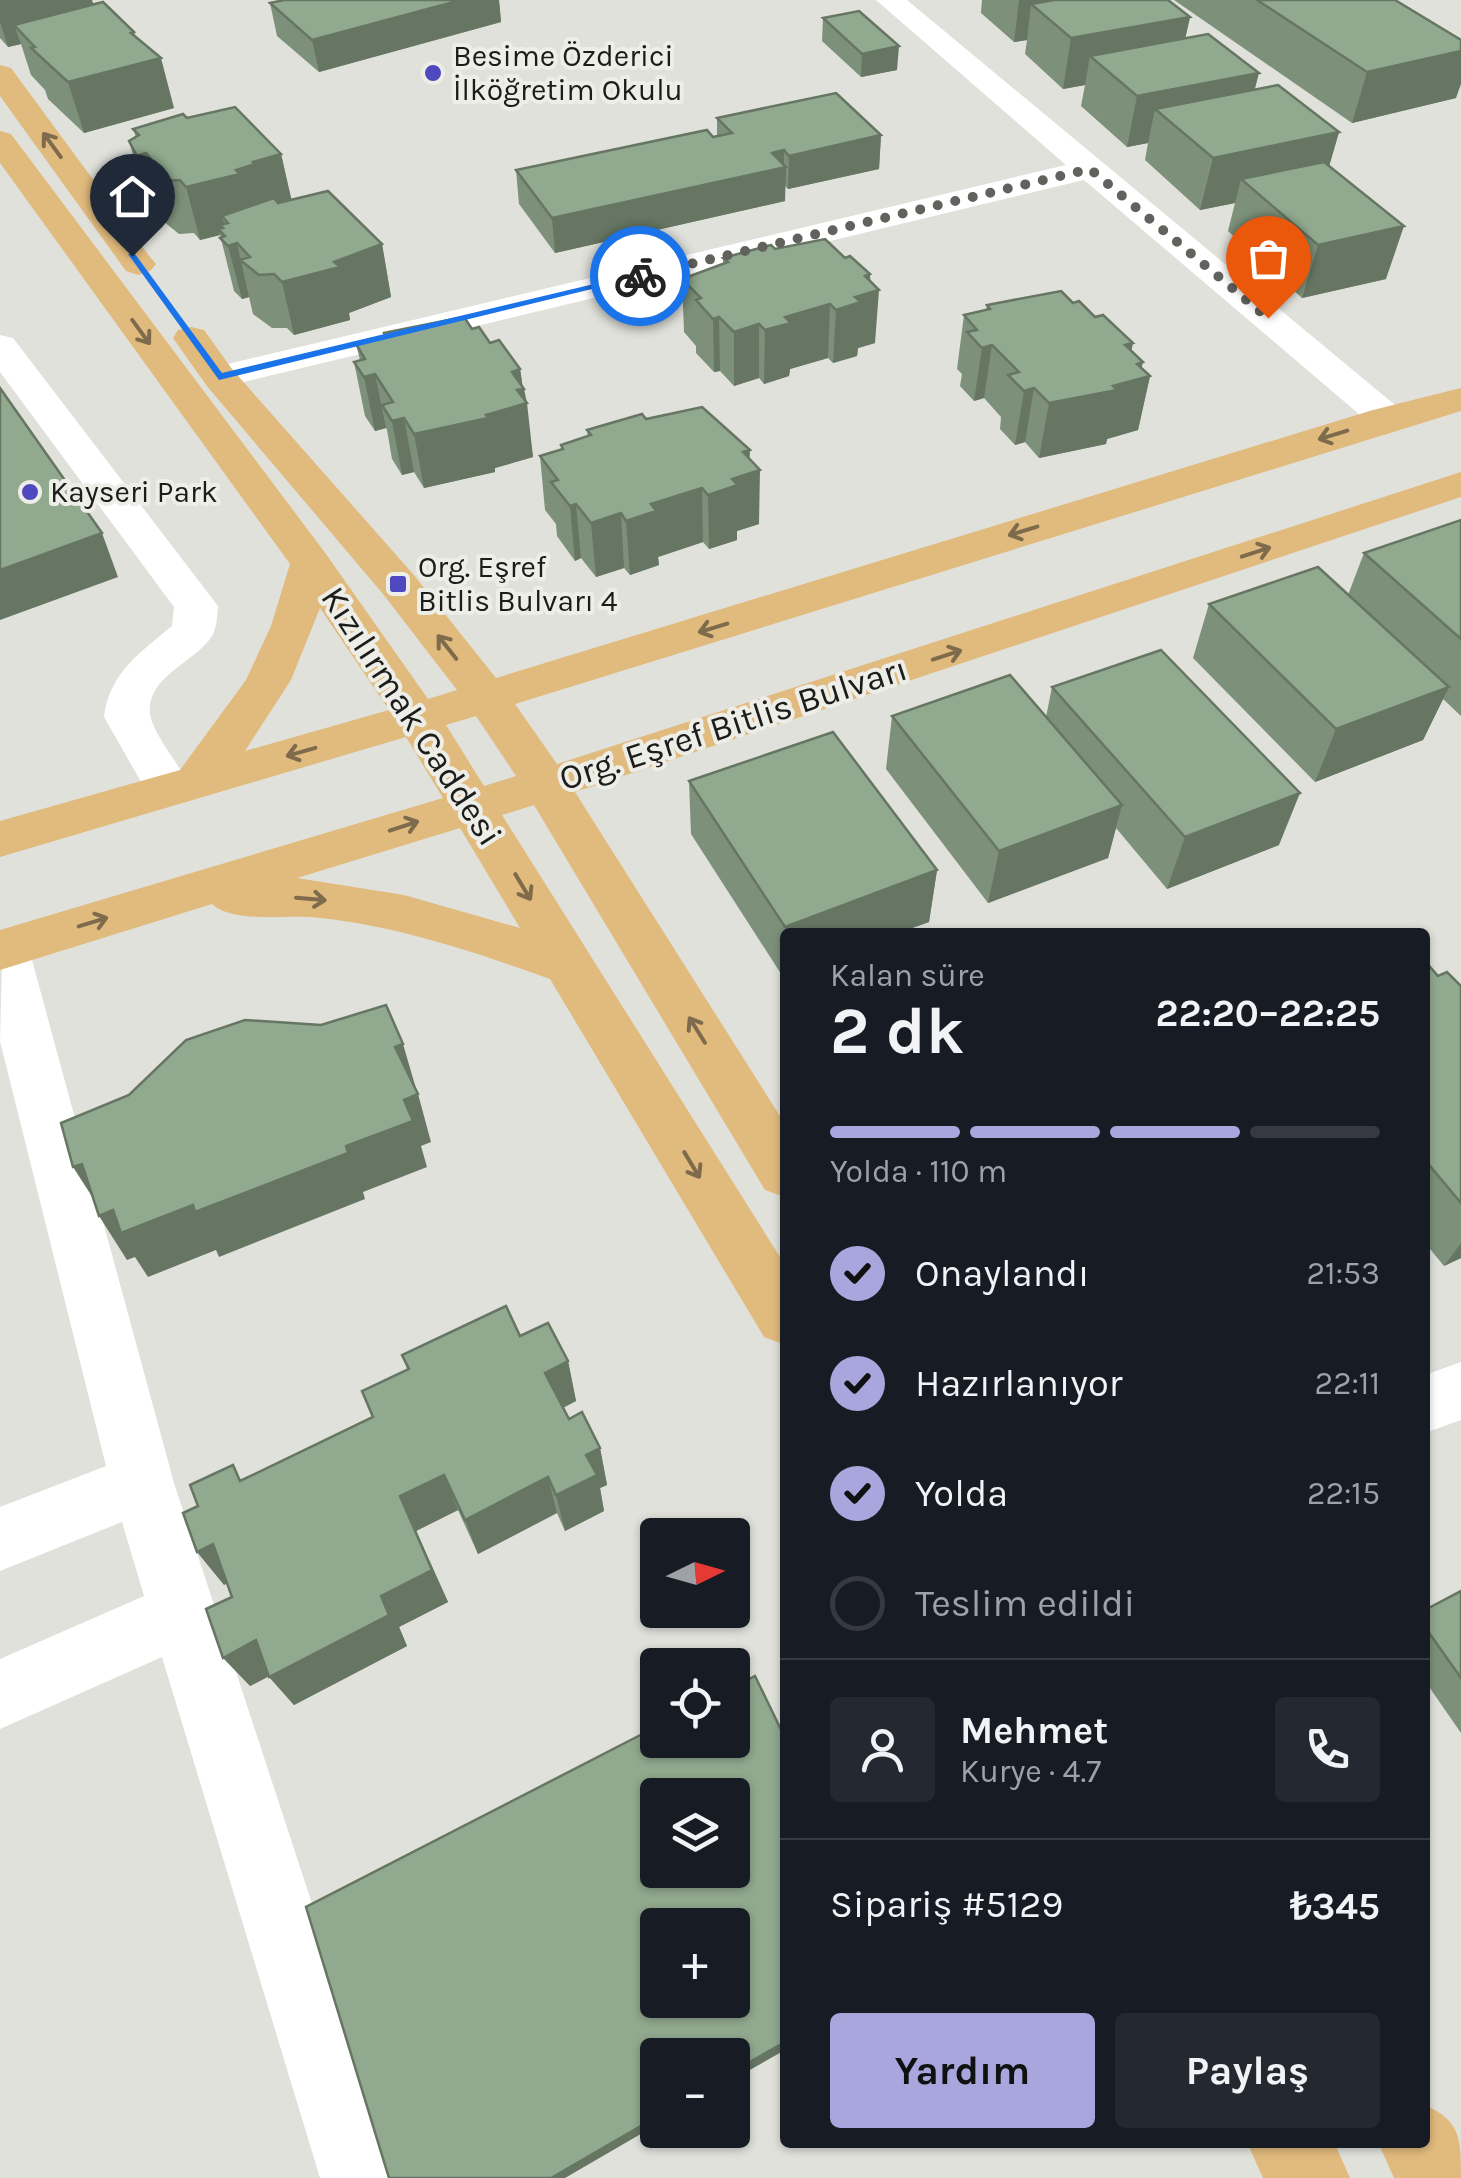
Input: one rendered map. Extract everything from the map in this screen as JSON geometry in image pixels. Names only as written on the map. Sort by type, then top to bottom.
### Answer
[{"type":"main road","name":"Kızılırmak Caddesi","points":[[0,74],[219,377],[398,584],[486,697],[546,783],[780,1165]]},
{"type":"main road","name":"Kızılırmak Caddesi","points":[[0,141],[312,563],[418,718],[780,1310]]},
{"type":"main road","points":[[0,840],[418,718],[1387,418],[1461,399]]},
{"type":"main road","name":"Org. Eşref Bitlis Bulvarı","points":[[1,950],[682,743],[1461,484]]},
{"type":"main road","points":[[183,785],[227,744],[284,658],[312,563]]},
{"type":"main road","points":[[179,897],[262,896],[375,906],[465,929],[570,965]]},
{"type":"main road","points":[[1291,2148],[1309,2178]]},
{"type":"main road","points":[[1422,2148],[1442,2178]]},
{"type":"street","points":[[900,1],[1090,169],[1387,418]]},
{"type":"street","points":[[219,377],[1090,169]]},
{"type":"street","points":[[0,346],[196,606],[193,631],[138,677],[126,705],[127,717],[183,785]]},
{"type":"street","points":[[1,950],[142,1484],[361,2178]]},
{"type":"street","points":[[1430,1402],[1461,1391]]},
{"type":"street","points":[[0,1539],[142,1484]]},
{"type":"street","points":[[0,1694],[183,1613]]},
{"type":"building","points":[[461,0],[312,40],[270,3]]},
{"type":"building","points":[[1054,0],[1168,0],[1190,17],[1071,38],[1031,4]]},
{"type":"building","points":[[1257,0],[1395,0],[1461,40],[1461,51],[1367,72]]},
{"type":"building","points":[[103,2],[161,58],[68,82],[31,48],[35,47],[14,25]]},
{"type":"building","points":[[859,11],[899,46],[862,54],[823,18]]},
{"type":"building","points":[[1208,34],[1259,73],[1137,96],[1090,56]]},
{"type":"building","points":[[1278,85],[1339,132],[1213,158],[1155,109]]},
{"type":"building","points":[[836,93],[881,135],[789,156],[784,150],[772,153],[786,167],[552,218],[516,170],[707,130],[713,137],[732,133],[717,118]]},
{"type":"building","points":[[235,107],[281,154],[236,170],[240,174],[186,187],[180,180],[164,181],[148,168],[157,166],[146,153],[137,156],[129,141],[139,135],[133,129],[183,114],[187,118]]},
{"type":"building","points":[[1324,162],[1404,226],[1318,245],[1241,179]]},
{"type":"building","points":[[328,191],[382,244],[334,262],[340,267],[282,282],[274,274],[259,275],[240,260],[250,257],[237,243],[228,246],[220,238],[225,236],[218,229],[223,228],[220,225],[228,223],[222,216],[274,198],[278,203]]},
{"type":"building","points":[[825,239],[870,274],[865,276],[879,290],[855,297],[861,302],[836,310],[830,304],[785,317],[791,323],[765,330],[759,324],[734,332],[719,317],[713,319],[696,300],[701,298],[682,279],[728,262],[723,258],[771,245],[775,249]]},
{"type":"building","points":[[1061,291],[1095,317],[1103,315],[1133,343],[1125,345],[1143,362],[1137,364],[1150,376],[1113,386],[1117,390],[1049,403],[1034,388],[1024,391],[1008,375],[1019,372],[992,345],[982,348],[967,332],[977,330],[964,315],[990,309],[987,305]]},
{"type":"building","points":[[464,317],[472,329],[479,327],[490,343],[499,340],[520,369],[512,372],[524,389],[517,390],[527,403],[486,415],[488,418],[414,434],[404,418],[392,421],[382,405],[393,402],[375,374],[364,377],[354,362],[365,359],[356,344],[386,337],[384,333]]},
{"type":"building","points":[[0,388],[102,533],[0,570]]},
{"type":"building","points":[[702,407],[750,450],[743,452],[760,470],[732,479],[738,485],[708,495],[702,488],[651,504],[656,511],[626,521],[621,513],[591,523],[576,504],[570,506],[551,482],[558,480],[540,456],[591,435],[587,430],[642,414],[646,419]]},
{"type":"building","points":[[1461,520],[1461,639],[1364,553]]},
{"type":"building","points":[[1318,567],[1449,687],[1336,729],[1209,604]]},
{"type":"building","points":[[1161,650],[1300,793],[1185,837],[1052,687]]},
{"type":"building","points":[[1010,675],[1122,805],[999,851],[892,716]]},
{"type":"building","points":[[833,732],[937,870],[785,927],[689,781]]},
{"type":"building","points":[[1430,967],[1438,976],[1447,972],[1461,986],[1461,1203],[1430,1166]]},
{"type":"building","points":[[386,1005],[403,1044],[395,1047],[418,1094],[404,1100],[413,1121],[346,1146],[348,1153],[195,1212],[193,1205],[121,1233],[113,1210],[99,1216],[82,1164],[73,1167],[61,1123],[129,1095],[186,1040],[245,1020],[321,1025]]},
{"type":"building","points":[[506,1306],[520,1336],[548,1323],[568,1361],[545,1373],[569,1419],[582,1412],[600,1448],[586,1455],[597,1475],[556,1495],[548,1477],[465,1520],[444,1475],[400,1496],[432,1570],[381,1596],[389,1615],[269,1677],[256,1640],[223,1658],[206,1609],[232,1597],[213,1544],[197,1552],[183,1513],[198,1506],[190,1485],[233,1465],[240,1481],[373,1417],[362,1391],[409,1369],[402,1355]]},
{"type":"building","points":[[1461,1591],[1461,1678],[1430,1634],[1430,1607]]},
{"type":"building","points":[[755,1676],[780,1728],[780,2045],[750,2062],[750,2038],[640,2038],[640,2126],[551,2178],[389,2178],[306,1907],[640,1735],[640,1758],[750,1758],[750,1679]]},
{"type":"way so far","points":[[640,276],[1090,169],[1268,318]]},
{"type":"place","name":"Besime Özderici İlköğretim Okulu","points":[[433,73]]},
{"type":"place","name":"Kayseri Park","points":[[30,492]]},
{"type":"place","name":"Org. Eşref Bitlis Bulvarı 4","points":[[398,584]]},
{"type":"route","points":[[132,256],[219,377],[640,276]]}]
